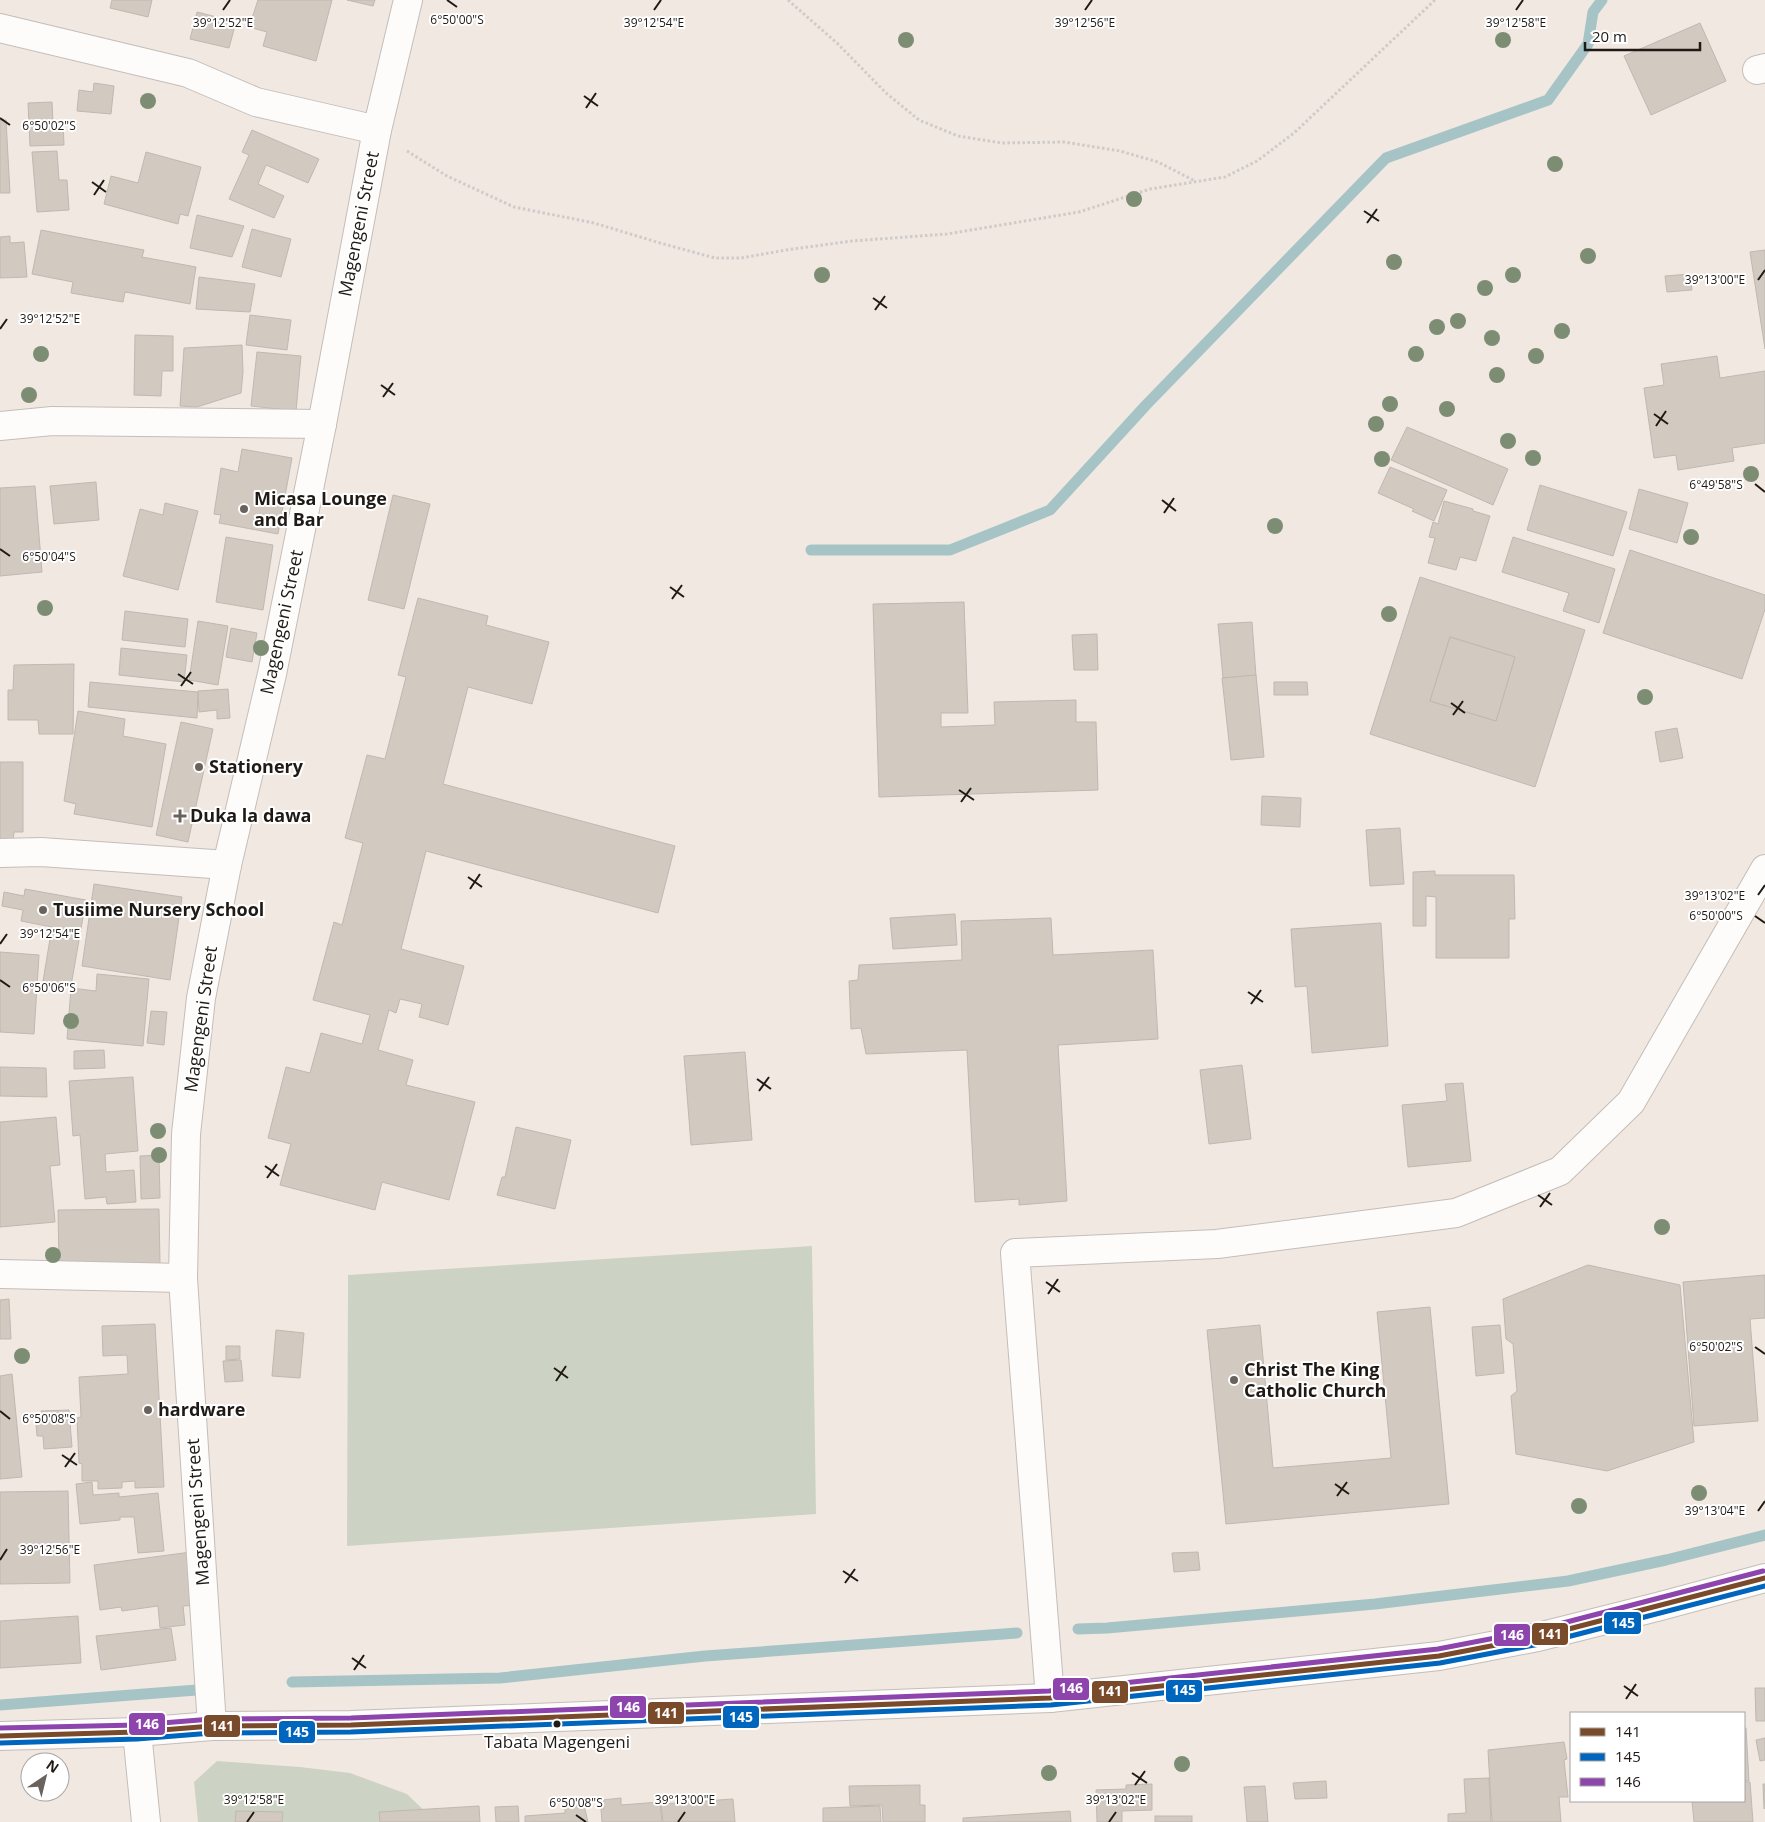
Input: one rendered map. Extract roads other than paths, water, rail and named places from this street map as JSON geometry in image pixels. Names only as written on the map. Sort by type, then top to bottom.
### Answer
[{"type":"street","name":"Magengeni Street","points":[[212,1726],[183,1278],[186,1134],[201,998],[227,865],[272,674],[322,424],[377,130],[408,0]]},
{"type":"street","points":[[0,28],[188,73],[256,102],[377,130]]},
{"type":"street","points":[[0,426],[52,422],[322,424]]},
{"type":"street","points":[[0,853],[41,852],[227,865]]},
{"type":"street","points":[[1050,1698],[1015,1254],[1217,1244],[1456,1213],[1560,1171],[1632,1102],[1765,870]]},
{"type":"street","points":[[0,1274],[183,1278]]},
{"type":"street","points":[[0,1736],[137,1732],[212,1726],[351,1725],[1050,1698],[1439,1656],[1538,1637],[1765,1578]]},
{"type":"street","points":[[137,1732],[146,1822]]},
{"type":"waterway","points":[[811,550],[950,550],[1050,510],[1147,404],[1386,158],[1548,100],[1588,44],[1593,12],[1602,0]]},
{"type":"waterway","points":[[1078,1629],[1375,1604],[1568,1581],[1666,1560],[1765,1535]]},
{"type":"waterway","points":[[292,1682],[500,1678],[705,1656],[1017,1633]]},
{"type":"waterway","points":[[0,1705],[210,1689]]},
{"type":"place","name":"Micasa Lounge and Bar","points":[[244,509]]},
{"type":"place","name":"Stationery","points":[[199,767]]},
{"type":"place","name":"Duka la dawa","points":[[180,816]]},
{"type":"place","name":"Tusiime Nursery School","points":[[43,910]]},
{"type":"place","name":"Christ The King Catholic Church","points":[[1234,1380]]},
{"type":"place","name":"hardware","points":[[148,1410]]},
{"type":"place","name":"Tabata Magengeni","points":[[557,1724]]}]
